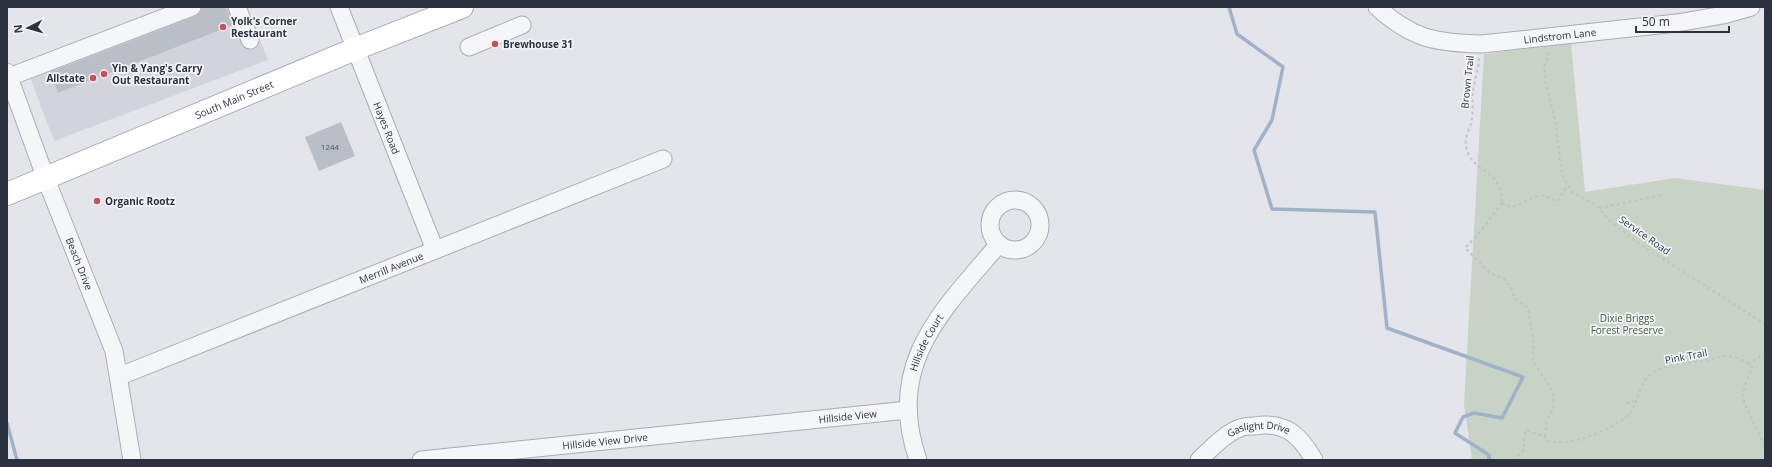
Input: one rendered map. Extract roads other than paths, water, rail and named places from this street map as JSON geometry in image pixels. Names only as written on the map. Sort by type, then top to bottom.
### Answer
[{"type":"main road","name":"South Main Street","points":[[7,194],[356,49],[462,7]]},
{"type":"street","points":[[8,74],[192,7]]},
{"type":"street","points":[[237,7],[250,40]]},
{"type":"street","name":"Hayes Road","points":[[339,7],[435,250]]},
{"type":"street","name":"Lindstrom Lane","points":[[1378,7],[1395,23],[1423,38],[1457,44],[1478,44],[1677,23],[1723,15],[1751,7]]},
{"type":"street","points":[[469,47],[522,25]]},
{"type":"street","name":"Beach Drive","points":[[8,74],[46,179],[114,350],[120,376],[132,460]]},
{"type":"street","name":"Merrill Avenue","points":[[120,376],[663,159]]},
{"type":"street","name":"Hillside Court","points":[[918,460],[913,446],[908,410],[910,383],[917,355],[927,336],[946,307],[999,244]]},
{"type":"street","name":"Hillside View","points":[[788,422],[908,410]]},
{"type":"street","name":"Hillside View Drive","points":[[421,460],[788,422]]},
{"type":"street","name":"Gaslight Drive","points":[[1199,460],[1222,439],[1240,428],[1273,424],[1286,429],[1298,437],[1314,460]]},
{"type":"waterway","points":[[1229,7],[1237,34],[1283,67],[1272,120],[1254,150],[1272,209],[1375,212],[1387,328],[1523,377],[1502,418],[1474,413],[1463,417],[1455,433],[1489,455],[1489,460]]},
{"type":"waterway","points":[[7,423],[17,460]]},
{"type":"place","name":"Yolk's Corner Restaurant","points":[[223,27]]},
{"type":"place","name":"Brewhouse 31","points":[[495,44]]},
{"type":"place","name":"Yin & Yang's Carry Out Restaurant","points":[[104,74]]},
{"type":"place","name":"Allstate","points":[[93,78]]},
{"type":"place","name":"Organic Rootz","points":[[97,201]]},
{"type":"park label","name":"Dixie Briggs Forest Preserve","points":[[1627,324]]}]
